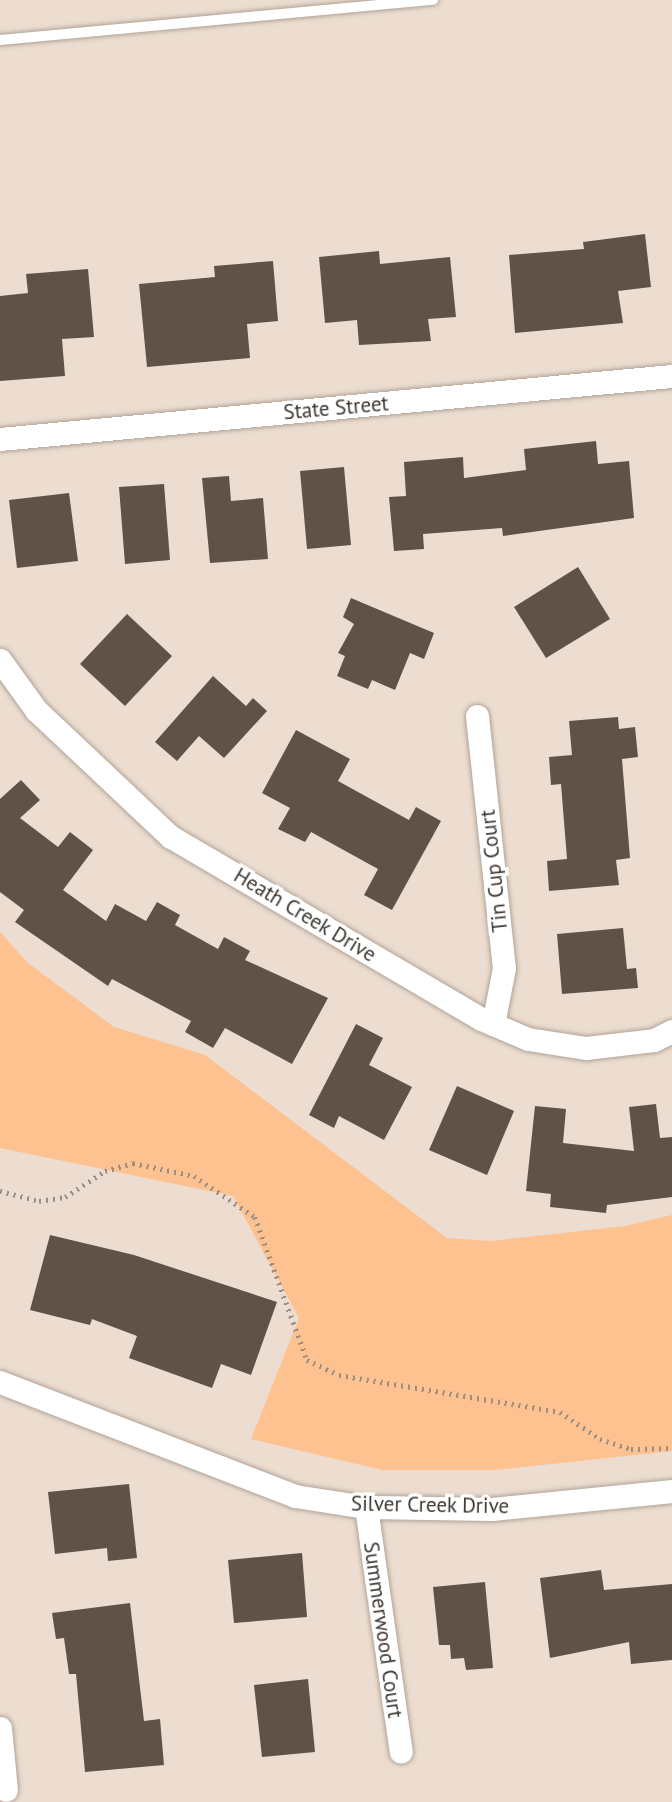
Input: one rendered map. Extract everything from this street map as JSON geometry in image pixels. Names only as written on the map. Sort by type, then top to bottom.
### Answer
[{"type":"street","name":"State Street","points":[[0,439],[672,376]]},
{"type":"street","name":"Heath Creek Drive","points":[[0,660],[36,710],[172,836],[493,1024],[528,1039],[586,1048],[654,1040],[672,1031]]},
{"type":"street","name":"Tin Cup Court","points":[[477,716],[504,968],[493,1024]]},
{"type":"street","name":"Silver Creek Drive","points":[[0,1382],[295,1496],[366,1507],[492,1509],[672,1491]]},
{"type":"street","name":"Summerwood Court","points":[[366,1507],[401,1752]]},
{"type":"street","points":[[0,1728],[6,1790]]},
{"type":"lane","points":[[0,40],[433,0]]},
{"type":"path","points":[[0,1191],[39,1201],[65,1197],[105,1171],[133,1163],[194,1176],[255,1217],[307,1360],[339,1375],[560,1412],[600,1439],[631,1449],[672,1448]]},
{"type":"shaded area","points":[[0,932],[28,963],[114,1027],[205,1055],[447,1238],[491,1241],[625,1226],[672,1215],[672,1451],[496,1470],[382,1470],[251,1439],[299,1318],[233,1196],[0,1148]]},
{"type":"building","points":[[645,234],[651,287],[618,291],[623,323],[515,333],[509,255],[584,249],[583,242]]},
{"type":"building","points":[[379,251],[380,264],[450,257],[456,317],[428,319],[431,341],[359,345],[357,320],[325,323],[319,257]]},
{"type":"building","points":[[273,261],[278,321],[247,324],[250,358],[147,367],[139,284],[215,277],[214,266]]},
{"type":"building","points":[[88,269],[94,337],[62,339],[65,376],[0,381],[0,296],[28,293],[26,274]]},
{"type":"building","points":[[596,441],[598,464],[629,461],[634,518],[503,536],[502,528],[423,534],[424,549],[394,551],[389,497],[406,496],[404,462],[463,457],[464,478],[526,470],[524,449]]},
{"type":"building","points":[[344,467],[351,545],[307,549],[300,471]]},
{"type":"building","points":[[229,476],[231,501],[263,498],[268,559],[210,563],[202,478]]},
{"type":"building","points":[[164,484],[170,560],[125,564],[119,487]]},
{"type":"building","points":[[69,493],[78,561],[17,568],[9,500]]},
{"type":"building","points":[[578,567],[610,619],[546,658],[514,607]]},
{"type":"building","points":[[351,598],[434,633],[424,659],[410,653],[395,690],[372,680],[368,689],[337,676],[345,656],[338,653],[354,624],[343,617]]},
{"type":"building","points":[[127,614],[172,656],[125,706],[80,664]]},
{"type":"building","points":[[213,676],[246,706],[253,698],[267,711],[224,758],[199,736],[177,761],[155,742]]},
{"type":"building","points":[[618,717],[619,729],[635,727],[638,757],[622,759],[630,858],[616,860],[619,885],[549,891],[547,861],[567,859],[561,784],[551,785],[549,757],[572,755],[569,721]]},
{"type":"building","points":[[296,730],[350,759],[338,781],[409,820],[416,807],[441,821],[392,910],[364,895],[378,869],[311,832],[305,842],[278,829],[290,808],[262,793]]},
{"type":"building","points":[[21,780],[40,800],[20,818],[58,847],[70,832],[93,850],[63,890],[106,921],[115,904],[146,921],[157,902],[180,915],[175,925],[218,949],[224,937],[250,951],[245,960],[328,998],[292,1064],[225,1028],[213,1048],[185,1032],[191,1021],[112,979],[108,986],[15,922],[24,910],[0,892],[0,799]]},
{"type":"building","points":[[623,928],[627,969],[636,968],[638,988],[562,994],[557,934]]},
{"type":"building","points":[[356,1024],[383,1038],[369,1065],[412,1087],[384,1140],[339,1116],[334,1128],[309,1115]]},
{"type":"building","points":[[457,1086],[514,1111],[487,1175],[429,1150]]},
{"type":"building","points":[[656,1104],[660,1138],[672,1137],[672,1197],[607,1205],[606,1213],[550,1207],[551,1194],[526,1191],[535,1106],[566,1109],[563,1143],[634,1151],[629,1107]]},
{"type":"building","points":[[50,1235],[134,1255],[277,1302],[251,1375],[221,1364],[212,1388],[129,1358],[137,1336],[92,1319],[90,1325],[30,1310]]},
{"type":"building","points":[[129,1484],[137,1558],[108,1561],[107,1548],[55,1554],[48,1492]]},
{"type":"building","points":[[302,1553],[307,1617],[234,1623],[228,1560]]},
{"type":"building","points":[[601,1570],[604,1590],[672,1584],[672,1660],[631,1664],[629,1642],[550,1658],[540,1578]]},
{"type":"building","points":[[485,1582],[493,1668],[466,1670],[464,1658],[451,1659],[450,1645],[439,1645],[433,1587]]},
{"type":"building","points":[[130,1603],[144,1721],[160,1719],[164,1765],[85,1772],[76,1674],[69,1674],[64,1638],[56,1639],[52,1613]]},
{"type":"building","points":[[308,1679],[315,1752],[262,1757],[254,1685]]}]
